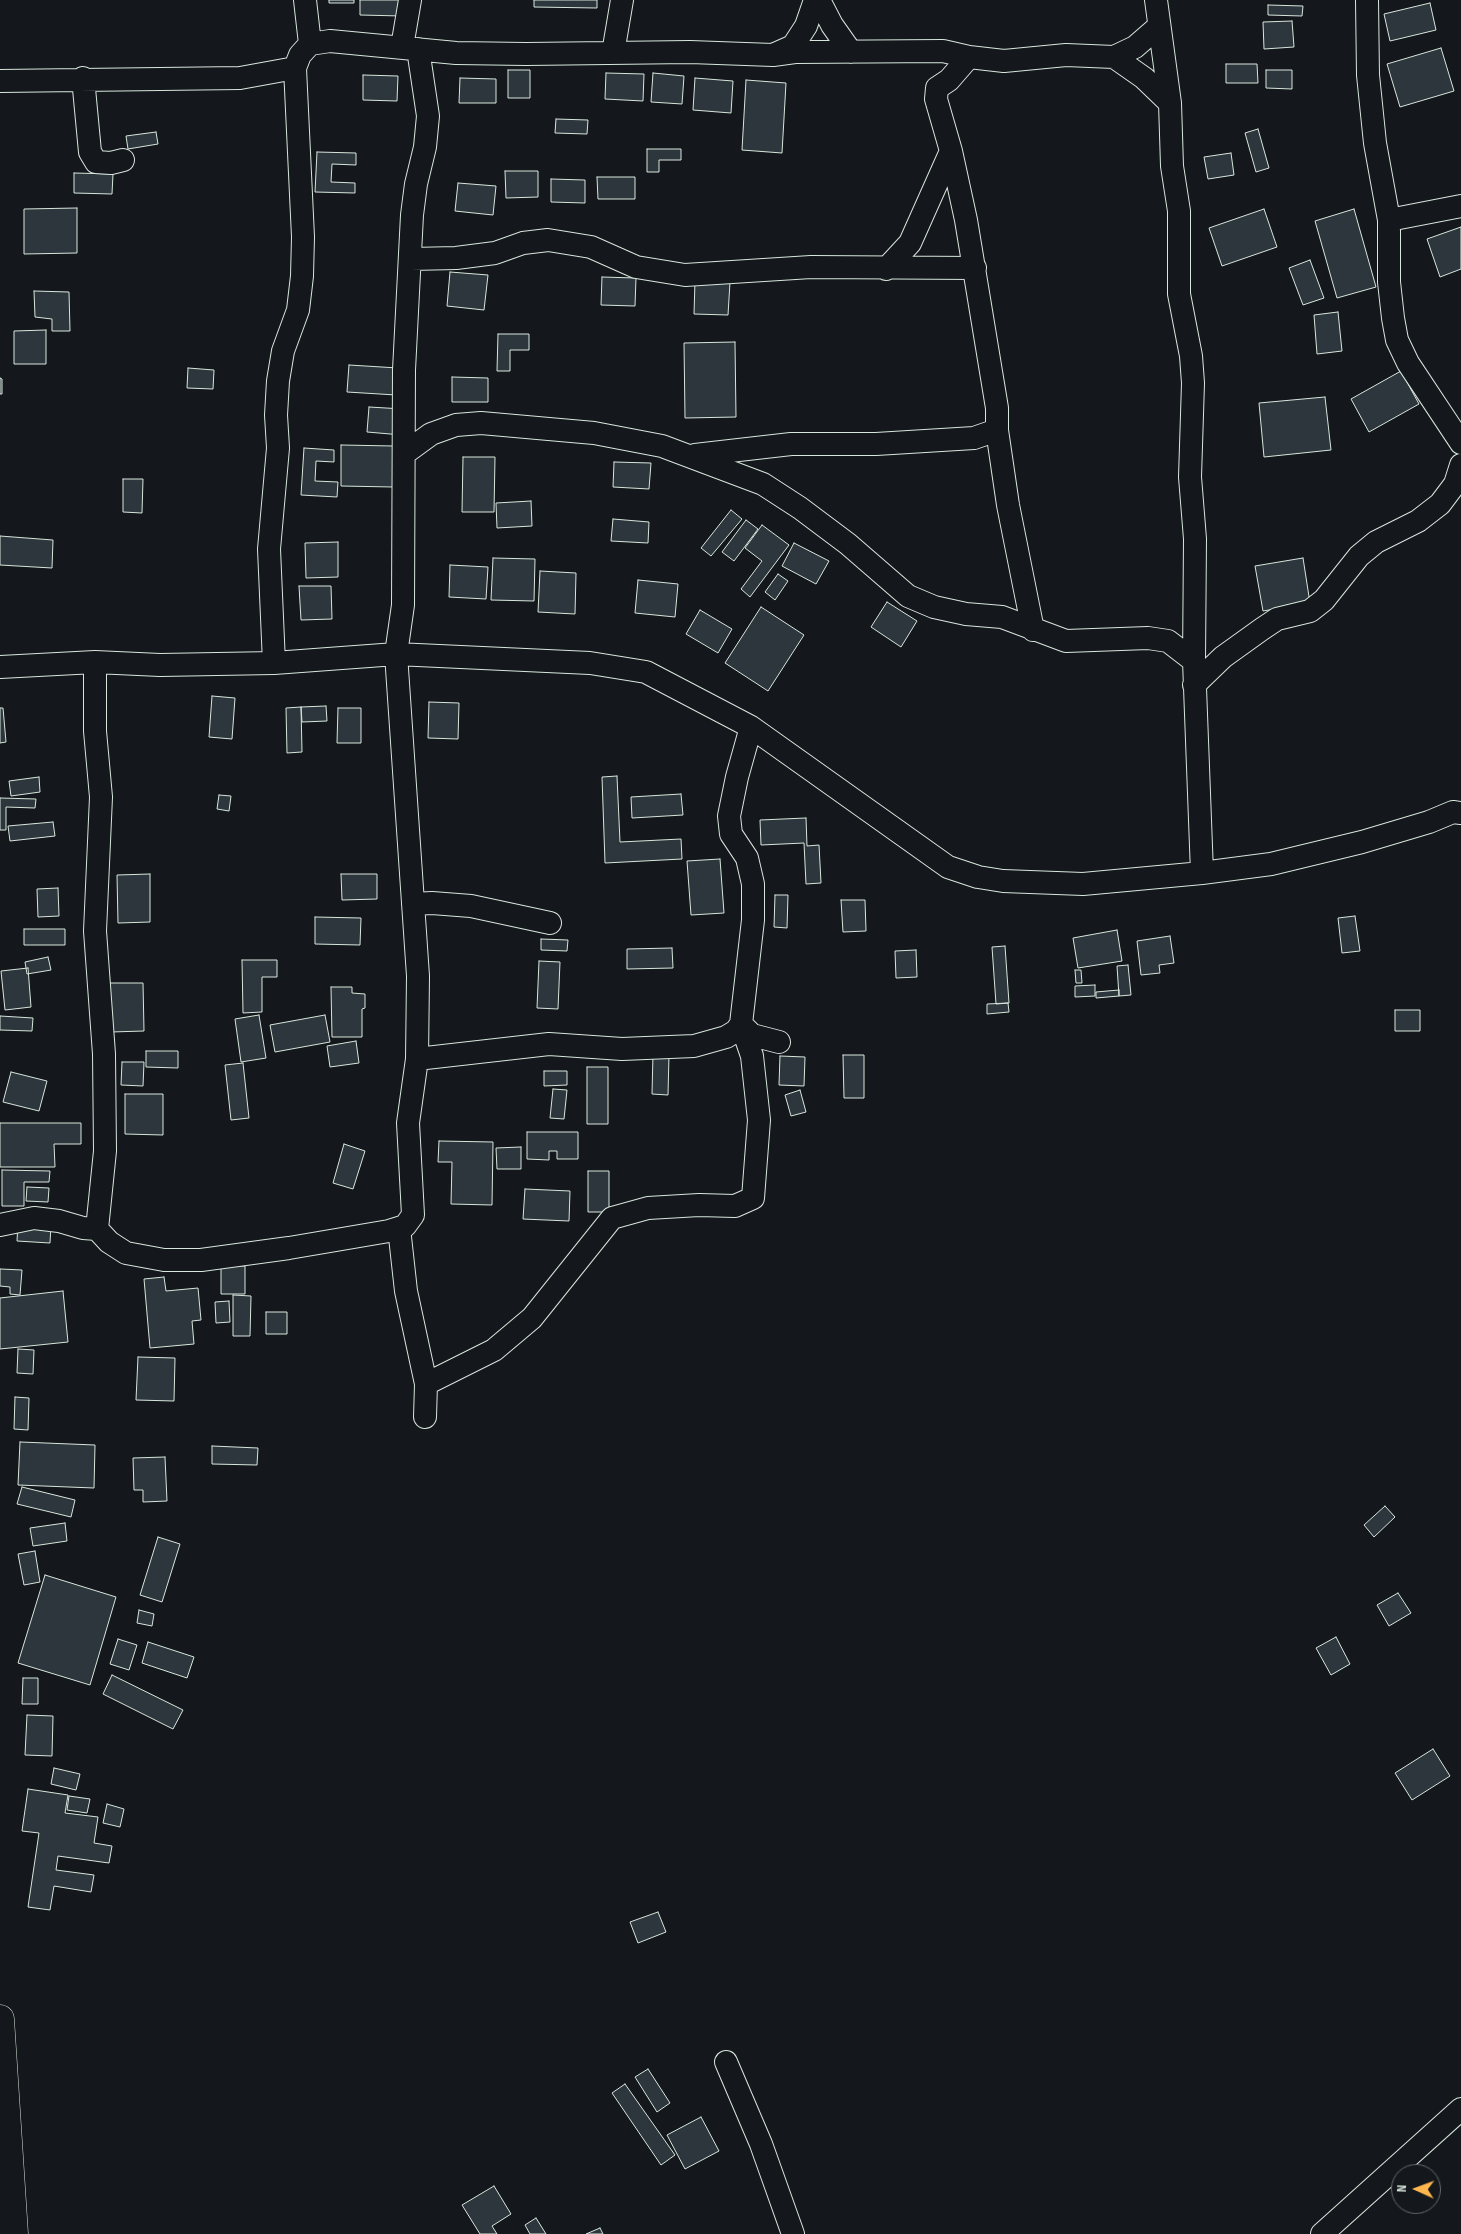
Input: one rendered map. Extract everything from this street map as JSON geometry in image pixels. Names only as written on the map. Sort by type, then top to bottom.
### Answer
[{"type":"main road","points":[[0,2019],[14,2234]]},
{"type":"street","points":[[305,0],[310,44]]},
{"type":"street","points":[[0,1225],[34,1218],[59,1221],[83,1228],[97,1229],[109,1242],[126,1253],[164,1260],[201,1260],[289,1248],[398,1228],[405,1226],[413,1215],[414,1203],[408,1123],[417,1059],[418,976],[396,654],[402,605],[404,370],[412,215],[416,184],[425,146],[428,116],[410,48],[410,0]]},
{"type":"street","points":[[613,53],[622,0]]},
{"type":"street","points":[[773,54],[792,46],[806,26],[817,0]]},
{"type":"street","points":[[817,0],[851,52]]},
{"type":"street","points":[[1156,0],[1158,27],[1170,103],[1172,166],[1179,211],[1179,294],[1191,356],[1193,383],[1190,477],[1195,539],[1194,685],[1202,873]]},
{"type":"street","points":[[1367,0],[1368,75],[1375,143],[1389,220],[1392,318],[1397,340],[1408,363],[1461,442]]},
{"type":"street","points":[[274,663],[269,549],[278,448],[276,415],[278,381],[283,351],[298,310],[302,276],[303,237],[295,68],[300,55],[310,44],[330,41],[410,48],[526,54],[773,54],[943,51],[970,57],[1004,61],[1066,55],[1114,57],[1135,47],[1158,27]]},
{"type":"street","points":[[970,57],[949,80],[937,88],[937,108],[951,151],[975,268],[982,329],[997,408],[997,430],[1008,506],[1033,630]]},
{"type":"street","points":[[1114,57],[1144,78],[1170,103]]},
{"type":"street","points":[[0,81],[83,78],[177,80],[240,78],[295,68]]},
{"type":"street","points":[[83,78],[90,152],[96,162],[111,163],[123,160]]},
{"type":"street","points":[[886,269],[910,243],[951,151]]},
{"type":"street","points":[[1389,220],[1461,206]]},
{"type":"street","points":[[411,259],[456,258],[495,253],[523,243],[548,240],[591,246],[636,267],[685,275],[811,268],[975,268]]},
{"type":"street","points":[[404,453],[431,434],[456,425],[481,423],[594,433],[662,446],[691,455],[763,484],[800,508],[848,544],[908,596],[934,607],[966,614],[1002,617],[1066,641],[1148,638],[1168,641],[1194,661]]},
{"type":"street","points":[[691,455],[791,444],[876,444],[974,438],[997,430]]},
{"type":"street","points":[[1194,685],[1223,657],[1262,629],[1278,619],[1310,611],[1324,600],[1359,556],[1376,542],[1418,521],[1440,504],[1455,484],[1461,465]]},
{"type":"street","points":[[0,667],[95,662],[160,665],[274,663],[396,654],[590,663],[646,672],[751,727],[948,867],[978,877],[1003,881],[1083,884],[1202,873],[1271,864],[1429,822],[1458,810]]},
{"type":"street","points":[[95,662],[95,731],[101,797],[95,931],[104,1054],[105,1151],[97,1229]]},
{"type":"street","points":[[426,1384],[494,1350],[532,1318],[560,1286],[588,1244],[612,1218],[648,1208],[699,1205],[735,1206],[753,1198],[759,1120],[752,1056],[741,1024],[754,920],[753,884],[747,858],[731,834],[729,816],[737,777],[751,727]]},
{"type":"street","points":[[413,904],[432,902],[471,906],[550,922]]},
{"type":"street","points":[[741,1024],[752,1035],[779,1042]]},
{"type":"street","points":[[417,1059],[549,1044],[622,1049],[694,1046],[726,1038],[741,1024]]},
{"type":"street","points":[[398,1228],[406,1292],[426,1384],[425,1417]]},
{"type":"street","points":[[726,2062],[761,2144],[793,2234]]},
{"type":"street","points":[[1322,2234],[1461,2109]]},
{"type":"building","points":[[329,0],[354,0],[354,3],[329,3]]},
{"type":"building","points":[[360,0],[403,0],[402,16],[360,15]]},
{"type":"building","points":[[534,0],[597,0],[597,8],[534,7]]},
{"type":"building","points":[[1430,3],[1436,30],[1390,41],[1384,14]]},
{"type":"building","points":[[1268,5],[1303,6],[1302,16],[1268,15]]},
{"type":"building","points":[[1292,21],[1294,47],[1264,49],[1263,22]]},
{"type":"building","points":[[1441,48],[1454,91],[1400,107],[1387,64]]},
{"type":"building","points":[[1226,64],[1257,64],[1258,83],[1226,83]]},
{"type":"building","points":[[508,70],[530,70],[530,98],[508,98]]},
{"type":"building","points":[[1266,70],[1292,70],[1292,89],[1266,88]]},
{"type":"building","points":[[606,73],[644,74],[643,101],[605,99]]},
{"type":"building","points":[[653,73],[684,76],[682,104],[651,102]]},
{"type":"building","points":[[363,75],[398,76],[397,101],[363,100]]},
{"type":"building","points":[[460,78],[496,79],[496,103],[459,103]]},
{"type":"building","points":[[695,78],[733,81],[731,113],[693,110]]},
{"type":"building","points":[[746,80],[786,83],[782,153],[742,150]]},
{"type":"building","points":[[556,119],[588,120],[587,134],[555,133]]},
{"type":"building","points":[[1258,129],[1269,168],[1256,172],[1245,133]]},
{"type":"building","points":[[156,132],[158,144],[128,149],[126,136]]},
{"type":"building","points":[[647,149],[681,149],[681,160],[659,160],[659,172],[647,172]]},
{"type":"building","points":[[317,152],[356,153],[356,165],[332,164],[331,182],[355,183],[355,193],[315,192]]},
{"type":"building","points":[[1231,153],[1234,175],[1208,179],[1204,157]]},
{"type":"building","points":[[505,171],[538,171],[538,197],[506,198]]},
{"type":"building","points":[[74,173],[113,174],[112,194],[74,193]]},
{"type":"building","points":[[597,177],[635,177],[635,199],[598,199]]},
{"type":"building","points":[[551,179],[585,180],[585,203],[551,202]]},
{"type":"building","points":[[458,183],[496,186],[493,215],[455,211]]},
{"type":"building","points":[[77,208],[77,253],[24,254],[24,209]]},
{"type":"building","points":[[1264,209],[1277,247],[1222,266],[1209,228]]},
{"type":"building","points":[[1354,209],[1376,287],[1337,298],[1315,221]]},
{"type":"building","points":[[1461,227],[1461,269],[1440,277],[1427,239]]},
{"type":"building","points":[[1310,260],[1324,298],[1303,305],[1289,268]]},
{"type":"building","points":[[450,272],[488,275],[484,310],[447,306]]},
{"type":"building","points":[[602,277],[636,278],[635,306],[601,305]]},
{"type":"building","points":[[695,281],[730,282],[728,315],[694,314]]},
{"type":"building","points":[[34,291],[69,292],[70,331],[52,331],[52,319],[35,317]]},
{"type":"building","points":[[1338,312],[1342,351],[1317,354],[1314,315]]},
{"type":"building","points":[[46,330],[46,364],[14,364],[14,331]]},
{"type":"building","points":[[498,334],[529,334],[529,350],[510,350],[510,371],[497,371]]},
{"type":"building","points":[[735,342],[736,417],[685,418],[684,343]]},
{"type":"building","points":[[349,365],[398,368],[396,395],[347,392]]},
{"type":"building","points":[[188,368],[214,370],[213,389],[187,388]]},
{"type":"building","points":[[1401,371],[1419,404],[1369,432],[1351,399]]},
{"type":"building","points":[[452,377],[488,378],[488,402],[452,402]]},
{"type":"building","points":[[0,378],[2,379],[2,394],[0,394]]},
{"type":"building","points":[[1325,397],[1331,450],[1264,457],[1259,403]]},
{"type":"building","points":[[369,407],[403,409],[402,435],[367,432]]},
{"type":"building","points":[[341,445],[394,446],[393,487],[341,486]]},
{"type":"building","points":[[304,448],[334,450],[334,462],[316,461],[315,481],[338,482],[337,497],[301,495]]},
{"type":"building","points":[[463,457],[495,457],[494,512],[462,512]]},
{"type":"building","points":[[614,462],[651,463],[649,489],[613,487]]},
{"type":"building","points":[[123,479],[143,479],[142,513],[123,512]]},
{"type":"building","points":[[531,501],[532,526],[497,528],[496,503]]},
{"type":"building","points":[[731,510],[742,519],[711,556],[701,548]]},
{"type":"building","points":[[613,519],[649,522],[648,543],[611,541]]},
{"type":"building","points":[[746,520],[758,529],[734,561],[722,552]]},
{"type":"building","points":[[762,525],[789,545],[750,597],[741,589],[762,561],[745,548]]},
{"type":"building","points":[[0,536],[53,540],[52,568],[0,565]]},
{"type":"building","points":[[338,542],[338,577],[306,578],[305,543]]},
{"type":"building","points":[[794,543],[829,561],[816,584],[782,566]]},
{"type":"building","points":[[493,558],[535,559],[534,601],[491,600]]},
{"type":"building","points":[[1303,558],[1310,603],[1263,611],[1255,566]]},
{"type":"building","points":[[450,565],[488,567],[486,599],[449,597]]},
{"type":"building","points":[[540,571],[576,573],[575,614],[538,612]]},
{"type":"building","points":[[778,574],[788,581],[775,600],[765,592]]},
{"type":"building","points":[[638,580],[678,584],[675,617],[635,613]]},
{"type":"building","points":[[299,586],[331,586],[332,619],[301,620]]},
{"type":"building","points":[[887,602],[917,621],[901,647],[871,627]]},
{"type":"building","points":[[761,607],[804,635],[768,691],[725,663]]},
{"type":"building","points":[[700,610],[732,629],[718,653],[686,634]]},
{"type":"building","points":[[212,696],[235,698],[232,739],[209,737]]},
{"type":"building","points":[[429,702],[459,703],[458,739],[428,738]]},
{"type":"building","points":[[326,706],[327,721],[302,722],[301,707]]},
{"type":"building","points":[[301,707],[302,752],[287,753],[286,708]]},
{"type":"building","points":[[0,708],[3,708],[6,742],[0,743]]},
{"type":"building","points":[[338,708],[361,708],[361,743],[337,743]]},
{"type":"building","points":[[617,776],[620,842],[681,839],[682,859],[605,863],[602,777]]},
{"type":"building","points":[[39,777],[40,792],[11,796],[9,781]]},
{"type":"building","points":[[681,794],[683,815],[632,818],[631,797]]},
{"type":"building","points":[[219,795],[231,796],[229,811],[217,809]]},
{"type":"building","points":[[0,798],[36,799],[35,808],[6,807],[6,830],[0,830]]},
{"type":"building","points":[[806,818],[807,846],[819,845],[821,883],[806,884],[804,843],[761,845],[760,820]]},
{"type":"building","points":[[53,822],[55,836],[10,841],[8,826]]},
{"type":"building","points":[[720,859],[724,913],[691,915],[687,861]]},
{"type":"building","points":[[150,874],[150,922],[118,923],[117,875]]},
{"type":"building","points":[[341,874],[377,874],[377,899],[342,900]]},
{"type":"building","points":[[58,888],[59,916],[38,917],[37,889]]},
{"type":"building","points":[[775,895],[788,895],[787,928],[774,927]]},
{"type":"building","points":[[841,900],[865,900],[866,931],[843,932]]},
{"type":"building","points":[[1355,916],[1360,951],[1342,953],[1338,918]]},
{"type":"building","points":[[315,917],[361,918],[360,945],[315,944]]},
{"type":"building","points":[[24,929],[65,929],[65,945],[24,945]]},
{"type":"building","points":[[1117,930],[1122,961],[1078,968],[1073,938]]},
{"type":"building","points":[[1170,936],[1174,963],[1159,965],[1160,973],[1141,975],[1137,941]]},
{"type":"building","points":[[541,939],[568,940],[567,951],[541,950]]},
{"type":"building","points":[[1005,946],[1009,1003],[996,1004],[992,947]]},
{"type":"building","points":[[672,948],[673,968],[627,969],[627,949]]},
{"type":"building","points":[[916,950],[917,977],[896,978],[895,951]]},
{"type":"building","points":[[48,957],[51,970],[27,974],[25,962]]},
{"type":"building","points":[[242,960],[277,960],[277,977],[262,977],[262,1012],[243,1013]]},
{"type":"building","points":[[539,961],[560,962],[558,1009],[537,1008]]},
{"type":"building","points":[[1128,965],[1131,995],[1119,996],[1117,966]]},
{"type":"building","points":[[28,968],[31,1007],[5,1010],[1,971]]},
{"type":"building","points":[[1075,970],[1081,970],[1082,983],[1076,983]]},
{"type":"building","points":[[110,983],[143,983],[144,1031],[111,1032]]},
{"type":"building","points":[[1095,985],[1095,996],[1075,997],[1075,986]]},
{"type":"building","points":[[331,987],[352,987],[352,993],[365,994],[365,1008],[362,1009],[362,1037],[332,1037]]},
{"type":"building","points":[[1119,990],[1119,996],[1096,998],[1096,992]]},
{"type":"building","points":[[1008,1003],[1009,1012],[987,1014],[987,1004]]},
{"type":"building","points":[[1395,1010],[1420,1010],[1420,1031],[1395,1031]]},
{"type":"building","points":[[259,1015],[266,1058],[241,1062],[235,1019]]},
{"type":"building","points":[[325,1015],[330,1042],[275,1052],[270,1025]]},
{"type":"building","points":[[0,1016],[33,1018],[32,1031],[0,1030]]},
{"type":"building","points":[[356,1041],[359,1063],[330,1067],[327,1046]]},
{"type":"building","points":[[146,1051],[178,1051],[178,1068],[146,1067]]},
{"type":"building","points":[[653,1054],[669,1055],[668,1095],[652,1094]]},
{"type":"building","points":[[843,1055],[864,1055],[864,1098],[844,1098]]},
{"type":"building","points":[[780,1056],[805,1057],[804,1086],[779,1085]]},
{"type":"building","points":[[122,1062],[144,1062],[143,1086],[121,1085]]},
{"type":"building","points":[[243,1063],[249,1118],[231,1120],[225,1065]]},
{"type":"building","points":[[587,1067],[608,1067],[608,1124],[587,1124]]},
{"type":"building","points":[[544,1071],[567,1071],[567,1085],[544,1086]]},
{"type":"building","points":[[11,1072],[47,1081],[39,1111],[3,1102]]},
{"type":"building","points":[[553,1089],[567,1090],[564,1119],[550,1118]]},
{"type":"building","points":[[800,1090],[806,1112],[791,1116],[785,1095]]},
{"type":"building","points":[[125,1094],[163,1094],[163,1135],[125,1134]]},
{"type":"building","points":[[0,1123],[81,1123],[81,1144],[54,1144],[55,1167],[0,1167]]},
{"type":"building","points":[[527,1132],[578,1132],[578,1159],[557,1159],[557,1151],[549,1151],[549,1160],[527,1159]]},
{"type":"building","points":[[439,1141],[493,1142],[492,1205],[451,1204],[452,1162],[438,1162]]},
{"type":"building","points":[[344,1144],[365,1151],[353,1189],[333,1183]]},
{"type":"building","points":[[521,1147],[521,1169],[497,1169],[496,1148]]},
{"type":"building","points":[[2,1170],[50,1171],[49,1182],[24,1182],[24,1206],[2,1206]]},
{"type":"building","points":[[588,1171],[609,1171],[609,1212],[588,1212]]},
{"type":"building","points":[[27,1187],[49,1188],[48,1202],[26,1201]]},
{"type":"building","points":[[525,1189],[570,1191],[569,1221],[523,1219]]},
{"type":"building","points":[[18,1223],[51,1224],[50,1243],[17,1241]]},
{"type":"building","points":[[221,1266],[245,1266],[245,1294],[221,1294]]},
{"type":"building","points":[[0,1269],[22,1270],[20,1295],[10,1294],[10,1287],[0,1286]]},
{"type":"building","points":[[164,1277],[166,1291],[198,1288],[201,1320],[192,1321],[194,1344],[150,1348],[144,1279]]},
{"type":"building","points":[[63,1291],[68,1342],[0,1349],[0,1298]]},
{"type":"building","points":[[233,1295],[251,1296],[250,1336],[233,1336]]},
{"type":"building","points":[[229,1301],[230,1322],[216,1323],[215,1302]]},
{"type":"building","points":[[266,1312],[287,1312],[287,1334],[266,1334]]},
{"type":"building","points":[[18,1349],[34,1350],[33,1374],[17,1373]]},
{"type":"building","points":[[138,1357],[175,1358],[174,1401],[136,1400]]},
{"type":"building","points":[[15,1397],[29,1398],[28,1430],[14,1429]]},
{"type":"building","points":[[20,1442],[95,1445],[94,1488],[18,1485]]},
{"type":"building","points":[[212,1446],[258,1448],[257,1465],[212,1464]]},
{"type":"building","points":[[165,1457],[167,1501],[143,1502],[143,1490],[134,1490],[133,1458]]},
{"type":"building","points":[[22,1487],[75,1500],[71,1517],[17,1504]]},
{"type":"building","points":[[1385,1506],[1395,1517],[1374,1537],[1364,1525]]},
{"type":"building","points":[[65,1523],[67,1541],[33,1546],[30,1528]]},
{"type":"building","points":[[158,1537],[180,1544],[162,1602],[140,1595]]},
{"type":"building","points":[[35,1551],[40,1582],[24,1585],[18,1554]]},
{"type":"building","points":[[45,1575],[116,1597],[90,1685],[18,1663]]},
{"type":"building","points":[[1398,1593],[1411,1613],[1389,1626],[1377,1605]]},
{"type":"building","points":[[139,1610],[154,1614],[152,1626],[137,1623]]},
{"type":"building","points":[[1336,1637],[1350,1664],[1331,1675],[1316,1648]]},
{"type":"building","points":[[118,1639],[137,1645],[129,1670],[110,1664]]},
{"type":"building","points":[[148,1642],[194,1657],[187,1678],[142,1663]]},
{"type":"building","points":[[112,1675],[183,1710],[173,1729],[103,1694]]},
{"type":"building","points":[[23,1678],[38,1678],[38,1704],[22,1704]]},
{"type":"building","points":[[27,1715],[53,1716],[52,1756],[25,1755]]},
{"type":"building","points":[[1433,1749],[1450,1776],[1412,1800],[1395,1773]]},
{"type":"building","points":[[54,1768],[80,1774],[76,1790],[51,1784]]},
{"type":"building","points":[[28,1789],[68,1795],[65,1813],[98,1817],[94,1843],[112,1846],[109,1863],[58,1856],[56,1870],[94,1875],[91,1892],[54,1886],[50,1910],[28,1907],[39,1833],[22,1831]]},
{"type":"building","points":[[69,1796],[90,1799],[87,1813],[67,1810]]},
{"type":"building","points":[[107,1804],[124,1809],[120,1827],[103,1823]]},
{"type":"building","points":[[658,1912],[666,1932],[638,1943],[630,1922]]},
{"type":"building","points":[[648,2069],[670,2103],[657,2112],[635,2077]]},
{"type":"building","points":[[625,2084],[675,2155],[661,2165],[612,2093]]},
{"type":"building","points":[[701,2117],[719,2151],[685,2169],[667,2135]]},
{"type":"building","points":[[494,2186],[511,2214],[492,2226],[497,2234],[480,2234],[462,2205]]},
{"type":"building","points":[[536,2218],[546,2234],[530,2234],[525,2225]]},
{"type":"building","points":[[600,2228],[603,2234],[586,2234]]}]
